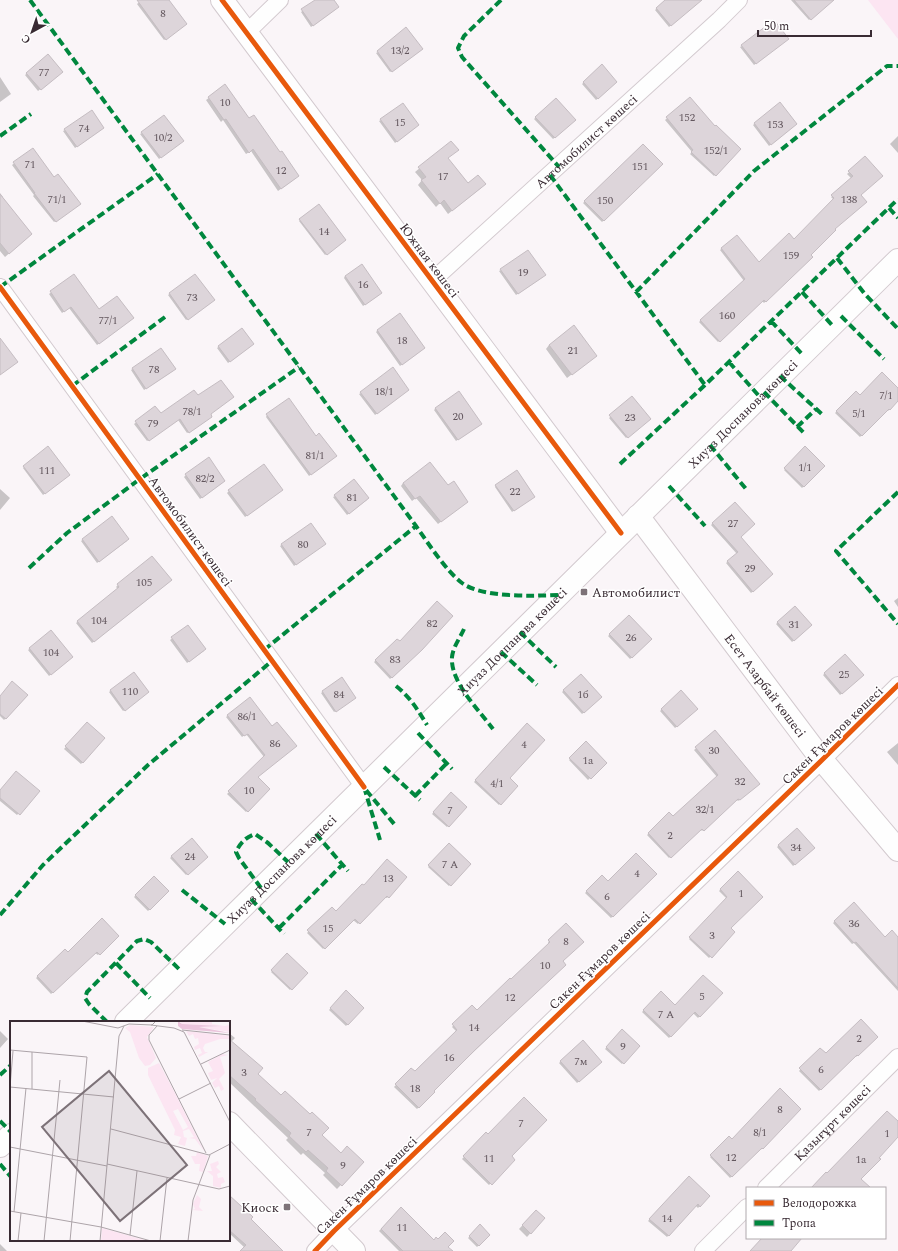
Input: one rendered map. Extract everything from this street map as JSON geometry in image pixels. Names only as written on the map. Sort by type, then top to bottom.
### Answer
[{"type":"street","name":"Южная көшесі","points":[[222,0],[621,533]]},
{"type":"street","points":[[246,33],[280,0]]},
{"type":"street","name":"Автомобилист көшесі","points":[[432,281],[719,20],[739,0]]},
{"type":"street","name":"Хиуаз Доспанова көшесі","points":[[129,1021],[898,260]]},
{"type":"street","name":"Автомобилист көшесі","points":[[0,287],[364,787]]},
{"type":"street","name":"Есет Азарбай көшесі","points":[[638,516],[822,760],[898,850]]},
{"type":"street","name":"Сакен Ғұмаров көшесі","points":[[315,1251],[898,685]]},
{"type":"street","name":"Қазығұрт көшесі","points":[[767,1187],[898,1057]]},
{"type":"street","points":[[230,1124],[354,1251]]},
{"type":"street","points":[[0,1146],[10,1136]]},
{"type":"street","points":[[703,1251],[746,1208]]},
{"type":"shaded area","points":[[868,0],[898,0],[898,39]]},
{"type":"building","points":[[137,0],[169,0],[187,24],[166,40]]},
{"type":"building","points":[[315,0],[334,0],[339,7],[313,26],[301,9]]},
{"type":"building","points":[[665,0],[702,0],[671,26],[656,8]]},
{"type":"building","points":[[794,0],[834,0],[811,20]]},
{"type":"building","points":[[774,20],[789,39],[756,64],[741,45]]},
{"type":"building","points":[[406,27],[423,49],[392,72],[377,51]]},
{"type":"building","points":[[48,54],[63,72],[41,90],[26,73]]},
{"type":"building","points":[[602,64],[617,82],[598,99],[583,82]]},
{"type":"building","points":[[225,84],[249,118],[254,115],[299,176],[281,189],[253,149],[249,153],[226,119],[224,120],[208,97]]},
{"type":"building","points":[[690,97],[715,126],[716,125],[741,149],[716,176],[691,152],[693,150],[666,117]]},
{"type":"building","points":[[556,98],[576,120],[555,138],[535,117]]},
{"type":"building","points":[[780,102],[797,124],[771,145],[754,123]]},
{"type":"building","points":[[403,103],[419,125],[397,142],[380,119]]},
{"type":"building","points":[[92,110],[104,128],[77,147],[64,129]]},
{"type":"building","points":[[164,115],[184,141],[161,158],[141,132]]},
{"type":"building","points":[[451,141],[459,150],[448,158],[468,183],[478,175],[486,184],[452,211],[444,200],[440,204],[421,180],[426,177],[418,167]]},
{"type":"building","points":[[643,144],[663,164],[604,221],[584,201]]},
{"type":"building","points":[[33,148],[54,177],[58,174],[81,204],[56,222],[13,162]]},
{"type":"building","points":[[865,156],[883,176],[861,195],[867,202],[835,229],[836,230],[811,255],[813,257],[766,302],[764,300],[720,342],[700,320],[745,279],[721,248],[737,235],[759,262],[789,233],[794,239],[834,198],[831,195],[853,176],[848,171]]},
{"type":"building","points":[[0,194],[32,234],[9,254],[0,243]]},
{"type":"building","points":[[319,204],[346,240],[327,255],[299,219]]},
{"type":"building","points":[[528,250],[546,275],[518,294],[500,269]]},
{"type":"building","points":[[362,264],[382,293],[365,305],[345,276]]},
{"type":"building","points":[[74,274],[99,309],[117,296],[134,318],[99,344],[71,307],[64,312],[50,291]]},
{"type":"building","points":[[195,274],[215,300],[188,320],[169,293]]},
{"type":"building","points":[[400,313],[425,348],[402,365],[377,330]]},
{"type":"building","points":[[574,325],[597,356],[572,375],[549,345]]},
{"type":"building","points":[[242,328],[254,344],[230,362],[218,346]]},
{"type":"building","points":[[0,338],[18,362],[0,375]]},
{"type":"building","points":[[161,348],[176,369],[146,389],[132,368]]},
{"type":"building","points":[[393,367],[409,390],[377,414],[360,392]]},
{"type":"building","points":[[882,372],[898,388],[898,401],[862,436],[836,411],[856,391],[860,395]]},
{"type":"building","points":[[221,380],[234,397],[211,414],[212,417],[189,433],[180,419],[149,441],[135,421],[155,406],[161,413],[194,390],[198,395]]},
{"type":"building","points":[[459,391],[482,424],[458,440],[435,408]]},
{"type":"building","points":[[632,396],[651,419],[628,438],[609,415]]},
{"type":"building","points":[[289,398],[316,436],[319,433],[337,456],[311,475],[266,414]]},
{"type":"building","points":[[48,446],[70,475],[45,494],[23,466]]},
{"type":"building","points":[[805,446],[825,466],[804,487],[784,468]]},
{"type":"building","points":[[209,457],[225,481],[202,498],[185,474]]},
{"type":"building","points":[[430,462],[448,485],[454,481],[468,502],[441,522],[420,496],[415,499],[403,483]]},
{"type":"building","points":[[264,464],[283,490],[247,516],[228,490]]},
{"type":"building","points":[[517,470],[535,497],[514,511],[495,485]]},
{"type":"building","points":[[354,479],[369,498],[349,514],[334,495]]},
{"type":"building","points":[[735,502],[755,524],[741,537],[773,574],[753,592],[727,561],[738,552],[712,523]]},
{"type":"building","points":[[112,516],[129,539],[99,562],[82,539]]},
{"type":"building","points":[[311,523],[326,544],[296,565],[281,544]]},
{"type":"building","points":[[152,556],[172,580],[94,642],[77,621],[119,587],[117,584]]},
{"type":"building","points":[[437,601],[453,616],[422,650],[392,678],[375,660],[397,639],[400,641]]},
{"type":"building","points":[[795,606],[812,625],[794,641],[777,622]]},
{"type":"building","points":[[629,615],[652,639],[632,658],[609,634]]},
{"type":"building","points":[[188,625],[206,649],[189,662],[171,637]]},
{"type":"building","points":[[51,630],[73,657],[51,675],[29,648]]},
{"type":"building","points":[[845,654],[864,675],[842,694],[824,673]]},
{"type":"building","points":[[134,672],[149,692],[125,711],[110,690]]},
{"type":"building","points":[[581,674],[602,697],[584,713],[563,690]]},
{"type":"building","points":[[342,677],[356,698],[336,712],[322,691]]},
{"type":"building","points":[[12,681],[28,695],[6,719],[0,714],[0,696]]},
{"type":"building","points":[[681,690],[698,709],[677,727],[661,709]]},
{"type":"building","points":[[250,697],[272,726],[277,722],[297,746],[258,777],[270,789],[248,812],[228,791],[265,755],[248,734],[244,736],[227,715]]},
{"type":"building","points":[[87,722],[105,738],[83,763],[65,746]]},
{"type":"building","points":[[527,723],[545,740],[510,778],[518,786],[501,805],[475,780]]},
{"type":"building","points":[[715,730],[760,784],[740,800],[738,799],[704,831],[702,829],[671,858],[648,833],[669,812],[673,816],[718,775],[695,747]]},
{"type":"building","points":[[586,741],[607,763],[591,779],[569,758]]},
{"type":"building","points":[[16,771],[40,791],[20,815],[0,798],[0,790]]},
{"type":"building","points":[[451,792],[467,807],[449,827],[433,812]]},
{"type":"building","points":[[797,828],[815,848],[795,865],[778,845]]},
{"type":"building","points":[[192,838],[208,857],[188,875],[171,856]]},
{"type":"building","points":[[449,843],[471,864],[451,886],[428,865]]},
{"type":"building","points":[[636,853],[657,874],[613,917],[586,891],[602,875],[608,881]]},
{"type":"building","points":[[387,859],[407,877],[389,898],[387,896],[360,924],[355,919],[325,949],[307,930],[332,907],[336,911],[362,884],[364,885]]},
{"type":"building","points":[[738,871],[763,897],[731,928],[735,932],[712,958],[689,937],[727,897],[720,889]]},
{"type":"building","points":[[154,876],[169,891],[150,910],[135,895]]},
{"type":"building","points":[[854,902],[885,937],[892,930],[898,937],[898,988],[856,942],[854,943],[834,921]]},
{"type":"building","points":[[102,918],[119,936],[100,955],[97,952],[53,993],[37,976],[65,949],[68,952]]},
{"type":"building","points":[[566,923],[584,942],[563,961],[566,965],[476,1049],[419,1108],[395,1084],[411,1068],[415,1071],[457,1030],[452,1024],[472,1005],[477,1010],[550,942],[548,940]]},
{"type":"building","points":[[287,953],[308,973],[292,990],[271,970]]},
{"type":"building","points":[[703,975],[723,993],[700,1017],[695,1012],[671,1037],[643,1010],[661,991],[675,1005]]},
{"type":"building","points":[[346,990],[364,1008],[348,1025],[330,1008]]},
{"type":"building","points":[[861,1019],[878,1037],[821,1090],[799,1068],[820,1048],[826,1053]]},
{"type":"building","points":[[622,1029],[640,1046],[624,1064],[606,1047]]},
{"type":"building","points":[[230,1040],[263,1068],[258,1074],[281,1095],[285,1091],[310,1114],[312,1112],[329,1128],[322,1135],[341,1153],[347,1146],[364,1162],[342,1186],[326,1171],[328,1168],[308,1150],[306,1152],[289,1136],[291,1133],[255,1100],[256,1099],[230,1076]]},
{"type":"building","points":[[583,1040],[602,1062],[579,1082],[560,1061]]},
{"type":"building","points":[[780,1088],[801,1109],[763,1149],[762,1148],[732,1177],[710,1155],[729,1136],[732,1139]]},
{"type":"building","points":[[524,1097],[547,1120],[512,1156],[515,1160],[492,1185],[463,1156],[486,1132],[488,1134]]},
{"type":"building","points":[[887,1111],[898,1121],[898,1137],[879,1158],[881,1159],[861,1179],[870,1187],[812,1187],[826,1172],[827,1173]]},
{"type":"building","points":[[689,1176],[710,1196],[700,1207],[698,1204],[669,1236],[649,1219]]},
{"type":"building","points":[[230,1196],[253,1217],[251,1219],[283,1251],[240,1251],[246,1245],[230,1231]]},
{"type":"building","points":[[401,1207],[434,1240],[436,1237],[438,1239],[445,1232],[454,1241],[448,1247],[453,1251],[403,1251],[381,1229]]},
{"type":"building","points":[[536,1210],[545,1218],[531,1234],[522,1225]]},
{"type":"building","points":[[480,1224],[490,1235],[479,1246],[469,1236]]},
{"type":"building","points":[[761,1239],[801,1239],[791,1251],[750,1251]]},
{"type":"marked path","points":[[30,0],[450,572],[462,583],[471,588],[495,594],[535,596],[558,595]]},
{"type":"marked path","points":[[501,0],[464,36],[458,48],[462,57],[559,167]]},
{"type":"marked path","points":[[636,292],[754,171],[887,66],[898,66]]},
{"type":"marked path","points":[[0,136],[31,114]]},
{"type":"marked path","points":[[0,287],[158,174]]},
{"type":"marked path","points":[[550,175],[705,385]]},
{"type":"marked path","points":[[620,464],[705,385],[898,199]]},
{"type":"marked path","points":[[889,208],[898,218]]},
{"type":"marked path","points":[[837,258],[864,293],[898,329]]},
{"type":"marked path","points":[[802,292],[832,325]]},
{"type":"marked path","points":[[841,316],[884,359]]},
{"type":"marked path","points":[[72,386],[165,317]]},
{"type":"marked path","points":[[771,321],[802,354]]},
{"type":"marked path","points":[[729,362],[759,396]]},
{"type":"marked path","points":[[29,568],[67,533],[140,479],[299,367]]},
{"type":"marked path","points":[[780,376],[824,416]]},
{"type":"marked path","points":[[764,392],[805,434]]},
{"type":"marked path","points":[[797,427],[816,409]]},
{"type":"marked path","points":[[710,445],[746,489]]},
{"type":"marked path","points":[[669,486],[705,526]]},
{"type":"marked path","points":[[898,492],[836,551],[898,624]]},
{"type":"marked path","points":[[264,650],[416,526]]},
{"type":"marked path","points":[[464,629],[454,650],[452,657],[453,666],[460,686],[493,729]]},
{"type":"marked path","points":[[520,632],[556,667]]},
{"type":"marked path","points":[[501,652],[537,685]]},
{"type":"marked path","points":[[0,915],[43,865],[148,765],[272,661]]},
{"type":"marked path","points":[[396,686],[410,699],[427,725]]},
{"type":"marked path","points":[[418,733],[452,769]]},
{"type":"marked path","points":[[415,796],[447,763]]},
{"type":"marked path","points":[[384,767],[420,800]]},
{"type":"marked path","points":[[364,787],[380,840]]},
{"type":"marked path","points":[[366,790],[395,825]]},
{"type":"marked path","points":[[261,888],[236,852],[244,841],[255,834],[268,843],[288,862]]},
{"type":"marked path","points":[[316,834],[348,871]]},
{"type":"marked path","points":[[279,928],[343,864]]},
{"type":"marked path","points":[[182,890],[225,924]]},
{"type":"marked path","points":[[251,899],[284,934]]},
{"type":"marked path","points":[[106,1021],[85,998],[87,992],[137,941],[144,939],[151,942],[179,969]]},
{"type":"marked path","points":[[116,963],[150,998]]},
{"type":"marked path","points":[[0,1075],[10,1066]]},
{"type":"marked path","points":[[0,1121],[10,1131]]},
{"type":"marked path","points":[[0,1164],[10,1176]]},
{"type":"cycle path","points":[[222,0],[621,533]]},
{"type":"cycle path","points":[[0,287],[364,787]]},
{"type":"cycle path","points":[[315,1251],[898,685]]},
{"type":"place","name":"Автомобилист","points":[[584,592]]},
{"type":"place","name":"Киоск","points":[[287,1207]]}]
